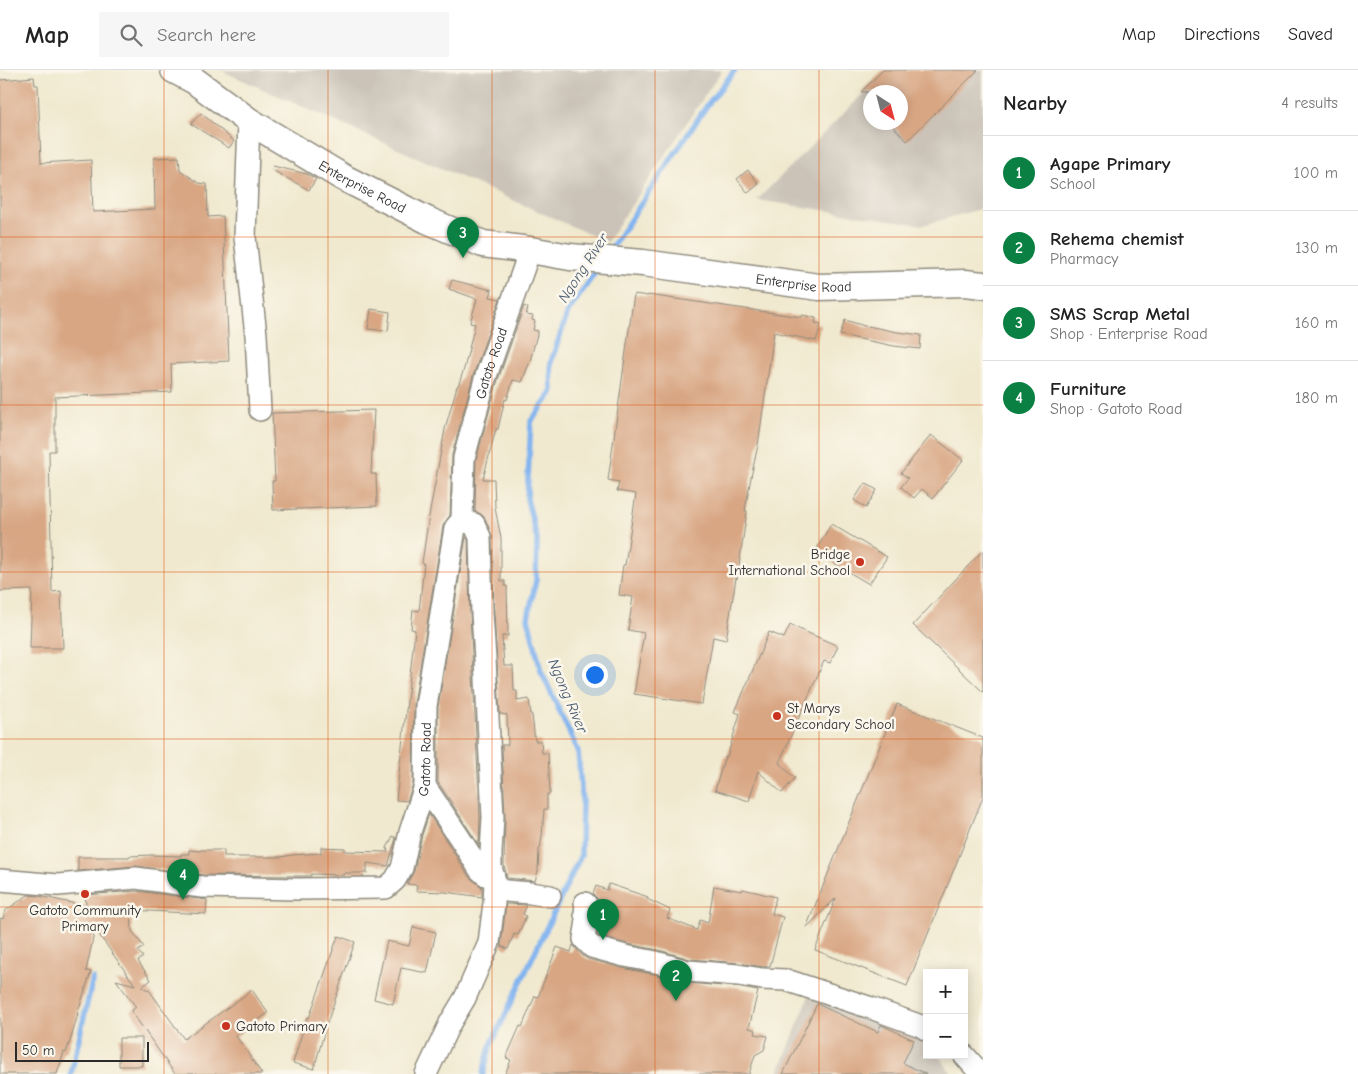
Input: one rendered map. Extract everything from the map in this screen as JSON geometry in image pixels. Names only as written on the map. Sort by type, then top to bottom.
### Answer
[{"type":"main road","name":"Enterprise Road","points":[[174,70],[195,81],[249,121],[344,178],[427,220],[483,244],[570,257],[643,264],[819,287],[977,282]]},
{"type":"street","points":[[249,121],[245,237],[256,335],[260,410]]},
{"type":"street","name":"Gatoto Road","points":[[0,880],[58,885],[136,878],[202,887],[298,889],[386,888],[395,880],[402,868],[410,832],[424,786],[426,706],[455,528],[462,520],[464,458],[485,379],[530,250]]},
{"type":"street","points":[[426,1074],[450,1023],[465,998],[489,943],[495,884],[491,867],[493,816],[486,701],[480,538],[474,524],[462,520]]},
{"type":"street","points":[[424,786],[480,870],[490,877],[495,884],[550,896]]},
{"type":"street","points":[[585,902],[587,921],[584,939],[592,947],[688,971],[786,980],[923,1027]]},
{"type":"street","points":[[968,1059],[981,1074]]},
{"type":"shaded area","points":[[220,70],[722,70],[607,242]]},
{"type":"shaded area","points":[[887,70],[983,70],[983,208],[923,225],[757,200],[863,94],[863,130],[908,130],[908,85],[872,85]]},
{"type":"shaded area","points":[[811,991],[923,1041],[923,1059],[941,1059],[952,1074],[778,1074]]},
{"type":"building","points":[[883,70],[978,70],[907,141],[897,130],[908,130],[908,85],[868,85]]},
{"type":"building","points":[[34,77],[35,85],[38,85],[41,163],[91,160],[93,212],[155,209],[154,158],[179,157],[180,170],[199,183],[207,184],[208,217],[223,216],[229,361],[171,364],[172,392],[55,397],[55,451],[49,451],[52,592],[61,591],[63,648],[30,648],[32,590],[0,591],[0,80]]},
{"type":"building","points":[[201,113],[234,141],[229,148],[191,124]]},
{"type":"building","points":[[273,166],[307,174],[316,179],[309,190],[272,170]]},
{"type":"building","points":[[748,170],[759,184],[748,193],[737,179]]},
{"type":"building","points":[[452,280],[492,290],[490,297],[500,299],[473,376],[452,455],[450,515],[443,526],[414,704],[413,784],[407,801],[396,800],[415,630],[411,629],[413,610],[419,611],[424,564],[422,563],[445,429],[457,386],[464,369],[475,324],[470,323],[477,299],[449,289]]},
{"type":"building","points":[[634,294],[801,317],[802,315],[816,318],[815,323],[821,324],[816,341],[774,332],[758,445],[745,511],[747,511],[726,640],[713,637],[702,704],[634,694],[644,633],[628,630],[633,597],[619,595],[636,494],[617,491],[619,482],[608,480]]},
{"type":"building","points":[[524,306],[528,308],[526,315],[533,316],[532,320],[535,321],[533,330],[538,331],[522,382],[513,380],[507,400],[505,399],[483,479],[494,479],[495,508],[501,538],[501,581],[505,581],[505,586],[507,586],[508,636],[502,636],[504,666],[513,666],[514,691],[517,691],[517,701],[529,699],[535,741],[541,741],[542,753],[548,753],[550,794],[547,794],[547,809],[544,809],[538,871],[535,881],[507,878],[504,865],[505,816],[502,745],[508,745],[507,715],[500,714],[492,536],[485,518],[475,511],[476,460],[497,383]]},
{"type":"building","points":[[371,309],[390,312],[388,331],[368,329]]},
{"type":"building","points":[[845,320],[868,327],[921,335],[920,349],[894,346],[840,335]]},
{"type":"building","points":[[374,410],[371,474],[376,474],[377,506],[273,510],[272,481],[275,481],[272,413]]},
{"type":"building","points":[[931,435],[963,460],[933,498],[922,489],[914,498],[901,487],[908,478],[901,473]]},
{"type":"building","points":[[865,483],[877,490],[866,508],[854,500]]},
{"type":"building","points":[[831,524],[887,557],[869,584],[815,552]]},
{"type":"building","points":[[466,537],[468,540],[480,817],[479,845],[438,782],[438,707]]},
{"type":"building","points":[[983,550],[983,692],[913,625]]},
{"type":"building","points":[[790,625],[838,646],[830,663],[824,661],[779,763],[795,778],[782,793],[758,771],[749,801],[715,790],[740,714],[735,712],[769,632],[784,638]]},
{"type":"building","points":[[897,704],[983,738],[983,797],[907,986],[815,950],[836,898],[806,928]]},
{"type":"building","points":[[429,814],[469,877],[482,887],[482,897],[445,892],[416,891],[417,885],[407,884],[414,871]]},
{"type":"building","points":[[393,836],[396,838],[388,866],[367,863],[367,873],[344,873],[344,875],[311,874],[311,876],[203,875],[135,866],[78,871],[78,857],[181,856],[181,854],[189,854],[189,850],[224,850],[224,856],[232,857],[281,857],[321,853],[321,847],[345,848],[345,851],[388,852],[387,848]]},
{"type":"building","points":[[609,884],[648,897],[647,899],[670,910],[667,918],[697,930],[700,920],[708,923],[714,886],[742,891],[743,889],[776,897],[772,914],[783,917],[770,966],[763,967],[690,959],[598,936],[598,899],[593,894],[596,886],[607,890]]},
{"type":"building","points":[[136,891],[207,900],[206,914],[131,910],[132,931],[144,947],[138,951],[143,957],[138,961],[151,980],[142,987],[149,990],[184,1039],[252,990],[268,1013],[236,1036],[262,1074],[175,1074],[131,1011],[136,1007],[116,980],[135,985],[95,929],[86,971],[91,972],[66,1053],[64,1052],[57,1074],[0,1074],[0,918],[3,919],[5,911],[28,895],[86,906],[85,895]]},
{"type":"building","points":[[506,904],[527,905],[523,914],[526,916],[518,935],[514,934],[508,949],[501,946]]},
{"type":"building","points":[[413,927],[436,932],[427,973],[401,968],[393,1004],[374,999],[387,941],[409,946]]},
{"type":"building","points":[[338,936],[355,942],[326,1026],[314,1069],[293,1063],[307,1017],[309,1018]]},
{"type":"building","points":[[573,945],[588,959],[622,968],[687,983],[736,987],[758,991],[749,1028],[756,1030],[755,1034],[768,1036],[764,1050],[755,1055],[749,1074],[505,1074],[511,1060],[506,1058],[535,996],[538,997],[557,947],[571,952]]},
{"type":"building","points":[[817,1004],[878,1032],[881,1025],[914,1040],[903,1063],[926,1074],[783,1074]]},
{"type":"building","points":[[119,1038],[142,1038],[142,1066],[119,1066]]},
{"type":"waterway","name":"Ngong River","points":[[608,253],[708,104],[735,70]]},
{"type":"waterway","name":"Ngong River","points":[[483,1074],[490,1047],[581,855],[582,801],[578,751],[541,671],[528,618],[536,580],[537,539],[527,499],[531,421],[552,393],[551,362],[568,312],[599,267]]},
{"type":"waterway","points":[[71,1074],[93,978]]},
{"type":"place","name":"SMS Scrap Metal","points":[[463,258]]},
{"type":"place","name":"Bridge International School","points":[[860,562]]},
{"type":"place","name":"St Marys Secondary School","points":[[777,716]]},
{"type":"place","name":"Gatoto Community Primary","points":[[85,894]]},
{"type":"place","name":"Furniture","points":[[183,900]]},
{"type":"place","name":"Agape Primary","points":[[603,940]]},
{"type":"place","name":"Rehema chemist","points":[[676,1001]]},
{"type":"place","name":"Gatoto Primary","points":[[226,1026]]}]
